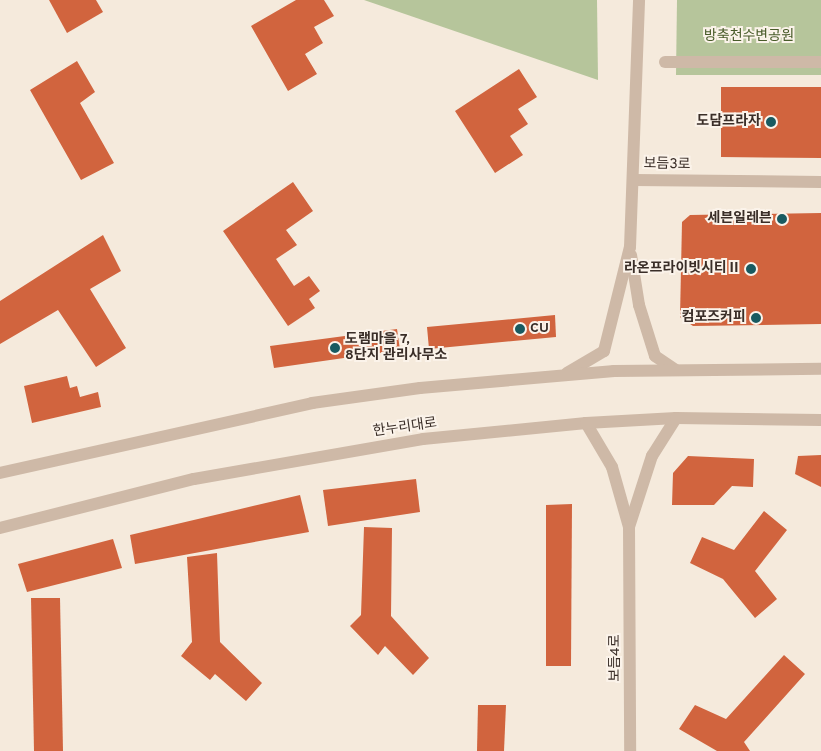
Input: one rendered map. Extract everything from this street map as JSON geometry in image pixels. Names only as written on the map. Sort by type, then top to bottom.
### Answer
[{"type":"street","name":"보듬3로","points":[[639,0],[634,180],[821,182]]},
{"type":"street","points":[[665,62],[821,62]]},
{"type":"street","points":[[564,375],[604,350],[630,247],[634,180]]},
{"type":"street","points":[[630,247],[639,305],[655,356],[677,370]]},
{"type":"street","points":[[0,473],[312,404],[420,388],[564,375],[677,370],[821,369]]},
{"type":"street","points":[[630,527],[652,456],[676,418]]},
{"type":"street","name":"한누리대로","points":[[0,528],[194,479],[318,455],[424,439],[586,423],[676,418],[821,420]]},
{"type":"street","points":[[586,423],[612,467],[630,527]]},
{"type":"street","name":"보듬4로","points":[[630,527],[630,751]]},
{"type":"green space","points":[[364,0],[597,0],[598,80]]},
{"type":"green space","name":"방축천수변공원","points":[[677,0],[821,0],[821,75],[676,75]]},
{"type":"building","points":[[49,0],[96,0],[103,12],[67,33]]},
{"type":"building","points":[[296,0],[324,0],[334,16],[314,27],[323,43],[305,54],[317,74],[288,91],[251,26]]},
{"type":"building","points":[[77,61],[95,92],[80,103],[114,163],[81,180],[30,90]]},
{"type":"building","points":[[519,69],[537,97],[518,109],[528,124],[510,136],[523,155],[495,173],[455,111]]},
{"type":"building","name":"도담프라자","points":[[721,87],[821,87],[821,158],[721,157]]},
{"type":"building","points":[[293,182],[313,211],[286,230],[297,245],[276,259],[294,286],[309,276],[320,291],[309,299],[315,308],[288,326],[223,231]]},
{"type":"building","name":"라온프라이빗시티Ⅱ","points":[[821,213],[821,324],[693,326],[680,317],[682,222],[690,215]]},
{"type":"building","points":[[103,235],[121,271],[90,289],[126,348],[96,367],[58,310],[0,344],[0,301]]},
{"type":"building","points":[[555,315],[556,337],[429,349],[427,327]]},
{"type":"building","name":"도램마을 7, 8단지 관리사무소","points":[[397,329],[400,350],[274,368],[270,346]]},
{"type":"building","points":[[67,376],[70,388],[77,386],[80,397],[98,392],[101,407],[32,423],[24,386]]},
{"type":"building","points":[[821,455],[821,487],[795,474],[798,456]]},
{"type":"building","points":[[688,456],[754,459],[753,487],[732,486],[714,505],[672,505],[673,473]]},
{"type":"building","points":[[416,479],[420,512],[328,526],[323,490]]},
{"type":"building","points":[[300,495],[309,532],[135,564],[130,535]]},
{"type":"building","points":[[572,504],[571,666],[546,666],[546,505]]},
{"type":"building","points":[[764,511],[787,530],[755,571],[777,599],[755,618],[723,579],[690,563],[702,537],[734,550]]},
{"type":"building","points":[[364,527],[392,528],[391,616],[429,658],[413,675],[385,646],[378,655],[350,626],[361,615]]},
{"type":"building","points":[[113,539],[122,568],[27,592],[18,564]]},
{"type":"building","points":[[217,553],[220,642],[262,683],[246,701],[215,674],[210,680],[181,656],[192,642],[187,557]]},
{"type":"building","points":[[31,598],[60,598],[63,751],[34,751]]},
{"type":"building","points":[[784,655],[805,674],[744,742],[750,751],[717,751],[679,729],[695,705],[726,719]]},
{"type":"building","points":[[478,705],[506,705],[504,751],[477,751]]},
{"type":"place","name":"도담프라자","points":[[771,122]]},
{"type":"place","name":"세븐일레븐","points":[[782,219]]},
{"type":"place","name":"라온프라이빗시티Ⅱ","points":[[751,269]]},
{"type":"place","name":"컴포즈커피","points":[[756,318]]},
{"type":"place","name":"CU","points":[[520,329]]},
{"type":"place","name":"도램마을 7, 8단지 관리사무소","points":[[335,348]]}]
